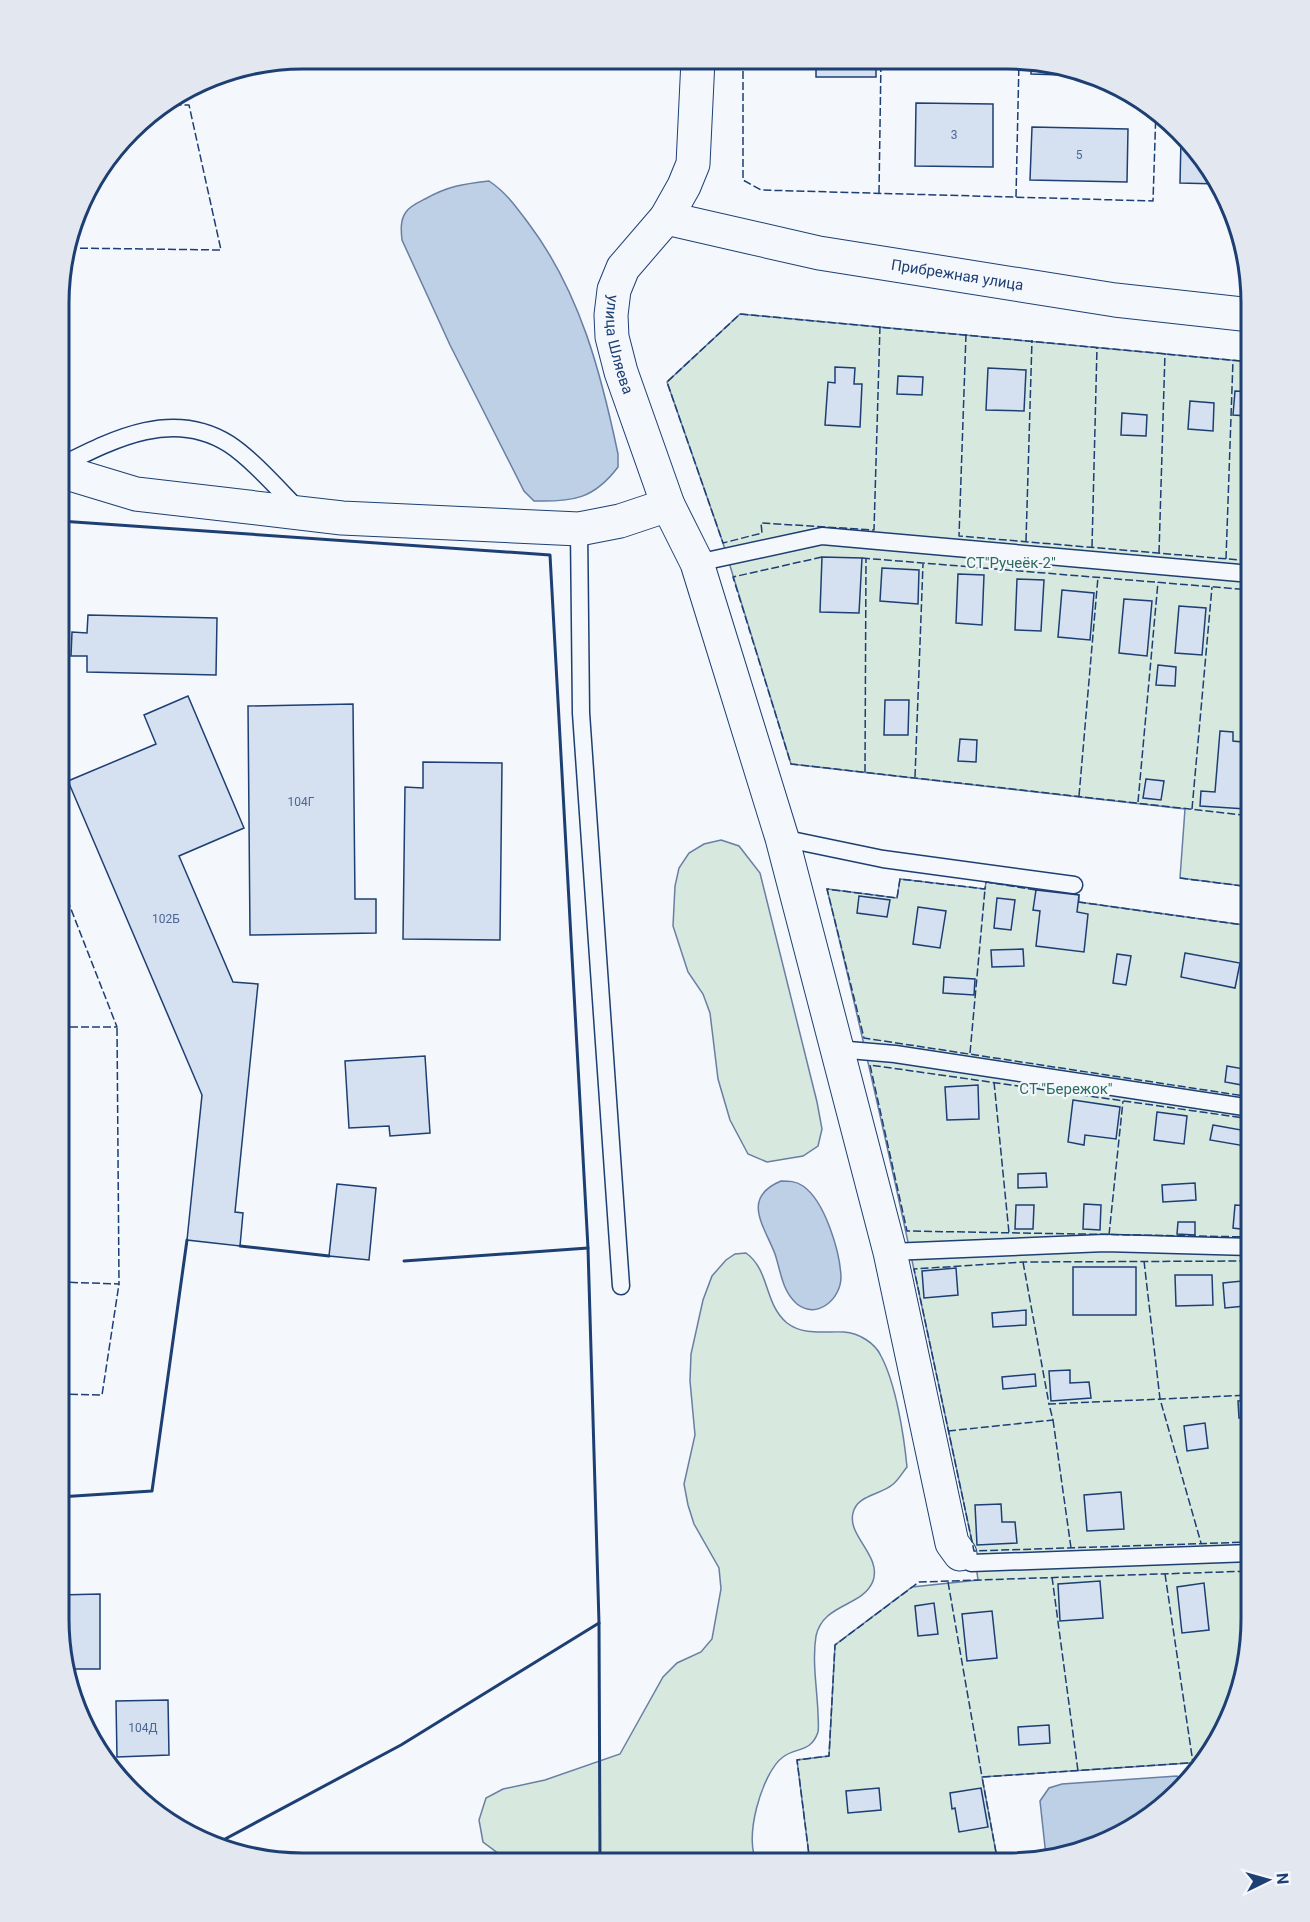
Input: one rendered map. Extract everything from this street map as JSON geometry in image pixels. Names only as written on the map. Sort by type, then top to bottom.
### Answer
[{"type":"street","name":"улица Шляева","points":[[698,69],[693,164],[666,218],[623,268],[614,290],[611,315],[612,338],[621,372],[668,505],[697,563],[782,838],[890,1252],[952,1543],[960,1554]]},
{"type":"street","name":"Прибрежная улица","points":[[666,218],[819,253],[1115,300],[1241,314]]},
{"type":"street","points":[[69,474],[136,494],[342,518],[579,529],[620,521],[668,505]]},
{"type":"lane","points":[[69,462],[113,440],[144,431],[189,429],[229,444],[265,476],[302,514]]},
{"type":"lane","points":[[579,529],[581,713],[621,1286]]},
{"type":"lane","points":[[697,563],[822,536],[1241,573]]},
{"type":"lane","points":[[782,838],[883,860],[1074,885]]},
{"type":"lane","points":[[837,1048],[895,1054],[1241,1106]]},
{"type":"lane","points":[[890,1252],[1104,1244],[1241,1247]]},
{"type":"lane","points":[[960,1554],[971,1563],[1241,1553]]},
{"type":"green space","name":"СТ\"Ручеёк-2\"","points":[[740,314],[1241,361],[1241,886],[1180,878],[1185,809],[791,764],[723,543],[667,382]]},
{"type":"green space","points":[[721,840],[739,846],[760,873],[822,1129],[818,1146],[803,1156],[767,1162],[748,1154],[730,1120],[718,1079],[710,1013],[703,994],[688,972],[673,926],[675,886],[679,868],[689,853],[704,844]]},
{"type":"green space","name":"СТ \"Бережок\"","points":[[900,879],[985,889],[986,882],[1079,895],[1079,902],[1241,925],[1241,1619],[1239,1649],[1233,1679],[1217,1722],[1191,1763],[982,1777],[996,1853],[809,1853],[797,1760],[829,1756],[835,1645],[912,1587],[978,1580],[974,1551],[903,1220],[827,889],[897,898]]},
{"type":"green space","points":[[746,1253],[754,1260],[774,1306],[787,1323],[800,1330],[855,1334],[875,1347],[891,1381],[899,1410],[907,1467],[894,1483],[859,1502],[853,1513],[855,1530],[873,1563],[873,1581],[861,1596],[826,1617],[816,1636],[818,1732],[807,1747],[783,1757],[768,1777],[753,1824],[754,1853],[498,1853],[483,1842],[479,1820],[486,1798],[503,1789],[545,1780],[620,1754],[663,1677],[677,1663],[701,1652],[712,1639],[721,1589],[719,1568],[694,1524],[684,1484],[695,1435],[690,1381],[691,1354],[703,1300],[712,1276],[726,1260],[735,1254]]},
{"type":"water","points":[[489,181],[511,201],[547,250],[575,305],[596,364],[618,454],[618,467],[600,486],[582,496],[560,501],[534,501],[524,491],[450,345],[402,240],[403,218],[412,206],[449,188]]},
{"type":"water","points":[[781,1181],[798,1183],[811,1193],[830,1228],[838,1254],[840,1285],[832,1299],[820,1308],[812,1310],[805,1308],[792,1299],[762,1224],[758,1204],[761,1196]]},
{"type":"water","points":[[1179,1777],[1149,1805],[1124,1822],[1082,1841],[1045,1849],[1040,1801],[1049,1788],[1062,1784]]},
{"type":"building","points":[[816,69],[876,69],[876,77],[816,77]]},
{"type":"building","points":[[1031,71],[1056,75],[1031,74]]},
{"type":"building","points":[[916,103],[993,104],[993,167],[915,166]]},
{"type":"building","points":[[1032,127],[1128,129],[1127,182],[1030,180]]},
{"type":"building","points":[[1181,147],[1208,184],[1180,183]]},
{"type":"building","points":[[835,367],[855,368],[854,384],[862,384],[860,427],[825,425],[828,382],[835,383]]},
{"type":"building","points":[[988,368],[1026,370],[1024,411],[986,410]]},
{"type":"building","points":[[898,376],[923,377],[922,395],[897,394]]},
{"type":"building","points":[[1235,391],[1241,391],[1241,416],[1233,415]]},
{"type":"building","points":[[1190,401],[1214,403],[1213,431],[1188,429]]},
{"type":"building","points":[[1122,413],[1147,415],[1146,436],[1121,435]]},
{"type":"building","points":[[822,557],[862,558],[859,613],[820,612]]},
{"type":"building","points":[[882,568],[919,570],[918,604],[880,601]]},
{"type":"building","points":[[958,574],[984,575],[982,625],[956,623]]},
{"type":"building","points":[[1017,579],[1044,580],[1041,631],[1015,630]]},
{"type":"building","points":[[1062,590],[1094,593],[1090,640],[1058,637]]},
{"type":"building","points":[[1124,599],[1152,601],[1147,656],[1119,653]]},
{"type":"building","points":[[1179,606],[1206,608],[1202,655],[1175,653]]},
{"type":"building","points":[[88,615],[217,618],[216,675],[87,672],[87,656],[71,656],[72,632],[87,633]]},
{"type":"building","points":[[1158,665],[1176,667],[1175,686],[1156,685]]},
{"type":"building","points":[[188,696],[244,828],[179,856],[233,982],[258,984],[235,1212],[243,1213],[240,1246],[187,1240],[202,1095],[69,783],[69,781],[156,744],[144,715]]},
{"type":"building","points":[[885,700],[909,700],[908,735],[884,735]]},
{"type":"building","points":[[353,704],[355,899],[376,899],[376,933],[250,935],[248,706]]},
{"type":"building","points":[[1220,731],[1233,732],[1233,741],[1241,742],[1241,809],[1200,806],[1201,791],[1215,792]]},
{"type":"building","points":[[960,739],[977,740],[976,762],[958,761]]},
{"type":"building","points":[[423,762],[502,763],[500,940],[403,939],[405,787],[423,788]]},
{"type":"building","points":[[1146,779],[1164,781],[1161,800],[1143,798]]},
{"type":"building","points":[[1036,890],[1079,895],[1077,912],[1088,914],[1084,952],[1036,946],[1040,911],[1033,910]]},
{"type":"building","points":[[859,896],[890,900],[887,917],[857,913]]},
{"type":"building","points":[[997,898],[1015,900],[1011,930],[994,928]]},
{"type":"building","points":[[918,907],[946,911],[940,948],[913,944]]},
{"type":"building","points":[[1023,949],[1024,966],[992,967],[991,950]]},
{"type":"building","points":[[1185,953],[1240,963],[1235,988],[1181,977]]},
{"type":"building","points":[[1117,954],[1131,956],[1126,985],[1113,983]]},
{"type":"building","points":[[944,977],[975,979],[974,995],[943,993]]},
{"type":"building","points":[[425,1056],[430,1133],[390,1136],[389,1126],[349,1128],[345,1061]]},
{"type":"building","points":[[1227,1066],[1241,1068],[1241,1085],[1225,1082]]},
{"type":"building","points":[[978,1085],[979,1119],[947,1120],[945,1087]]},
{"type":"building","points":[[1073,1100],[1120,1107],[1116,1139],[1085,1135],[1084,1145],[1068,1142]]},
{"type":"building","points":[[1157,1112],[1187,1116],[1184,1144],[1154,1140]]},
{"type":"building","points":[[1213,1125],[1241,1130],[1241,1145],[1210,1140]]},
{"type":"building","points":[[1046,1173],[1047,1187],[1018,1188],[1018,1174]]},
{"type":"building","points":[[1195,1183],[1196,1200],[1163,1202],[1162,1185]]},
{"type":"building","points":[[337,1184],[376,1188],[369,1260],[329,1256]]},
{"type":"building","points":[[1084,1204],[1101,1205],[1100,1230],[1083,1229]]},
{"type":"building","points":[[1016,1205],[1034,1205],[1033,1229],[1015,1229]]},
{"type":"building","points":[[1235,1205],[1241,1205],[1241,1229],[1233,1228]]},
{"type":"building","points":[[1178,1222],[1195,1222],[1195,1235],[1177,1234]]},
{"type":"building","points":[[1073,1267],[1136,1267],[1136,1315],[1073,1315]]},
{"type":"building","points":[[956,1268],[958,1295],[924,1298],[922,1271]]},
{"type":"building","points":[[1175,1275],[1212,1275],[1213,1305],[1176,1306]]},
{"type":"building","points":[[1241,1281],[1241,1306],[1225,1308],[1223,1283]]},
{"type":"building","points":[[1026,1310],[1026,1325],[993,1327],[992,1313]]},
{"type":"building","points":[[1070,1370],[1070,1383],[1089,1382],[1091,1398],[1051,1401],[1049,1371]]},
{"type":"building","points":[[1035,1374],[1036,1386],[1003,1389],[1002,1377]]},
{"type":"building","points":[[1238,1401],[1241,1401],[1241,1418],[1239,1418]]},
{"type":"building","points":[[1205,1423],[1208,1448],[1187,1451],[1184,1426]]},
{"type":"building","points":[[1121,1492],[1124,1529],[1087,1531],[1084,1495]]},
{"type":"building","points":[[1001,1504],[1002,1522],[1015,1522],[1017,1543],[977,1545],[975,1505]]},
{"type":"building","points":[[1100,1581],[1103,1618],[1060,1621],[1058,1584]]},
{"type":"building","points":[[1204,1583],[1209,1630],[1182,1633],[1177,1587]]},
{"type":"building","points":[[100,1594],[100,1669],[75,1669],[71,1649],[69,1595]]},
{"type":"building","points":[[934,1603],[938,1634],[918,1636],[915,1606]]},
{"type":"building","points":[[992,1611],[997,1658],[967,1661],[962,1614]]},
{"type":"building","points":[[168,1700],[169,1755],[117,1757],[116,1701]]},
{"type":"building","points":[[1049,1725],[1050,1743],[1019,1745],[1018,1727]]},
{"type":"building","points":[[879,1788],[881,1810],[848,1813],[846,1791]]},
{"type":"building","points":[[981,1788],[988,1827],[959,1832],[950,1793]]},
{"type":"fence","points":[[743,69],[743,180],[761,190],[1153,201],[1156,122]]},
{"type":"fence","points":[[879,193],[881,69]]},
{"type":"fence","points":[[1016,197],[1019,70]]},
{"type":"fence","points":[[76,248],[221,250],[189,105],[179,105]]},
{"type":"fence","points":[[740,314],[880,327],[874,530],[761,523],[762,533],[723,543],[667,382],[740,314]]},
{"type":"fence","points":[[880,327],[1241,361]]},
{"type":"fence","points":[[966,334],[959,536],[1241,560]]},
{"type":"fence","points":[[1026,541],[1032,340]]},
{"type":"fence","points":[[1092,547],[1097,347]]},
{"type":"fence","points":[[1159,553],[1165,353]]},
{"type":"fence","points":[[1226,559],[1233,360]]},
{"type":"fence","points":[[822,557],[733,577],[791,764],[1241,815]]},
{"type":"fence","points":[[862,558],[1241,589]]},
{"type":"fence","points":[[865,772],[866,558]]},
{"type":"fence","points":[[915,777],[923,564]]},
{"type":"fence","points":[[1079,796],[1098,577]]},
{"type":"fence","points":[[1138,802],[1158,582]]},
{"type":"fence","points":[[1192,809],[1212,587]]},
{"type":"fence","points":[[1180,878],[1241,886]]},
{"type":"fence","points":[[1036,890],[986,882],[985,889],[900,879],[897,898],[827,889],[864,1038],[1241,1095]]},
{"type":"fence","points":[[970,1053],[985,889]]},
{"type":"fence","points":[[1078,902],[1241,925]]},
{"type":"fence","points":[[69,904],[117,1027],[69,1027]]},
{"type":"fence","points":[[69,1282],[119,1284],[117,1027]]},
{"type":"fence","points":[[1241,1118],[870,1065],[907,1231],[1241,1237]]},
{"type":"fence","points":[[994,1082],[1009,1233]]},
{"type":"fence","points":[[1109,1235],[1123,1101]]},
{"type":"fence","points":[[1144,1261],[1160,1399],[1201,1543]]},
{"type":"fence","points":[[1241,1261],[1023,1262],[914,1269],[974,1551],[1241,1542]]},
{"type":"fence","points":[[1023,1262],[1049,1404]]},
{"type":"fence","points":[[69,1394],[102,1395],[119,1284]]},
{"type":"fence","points":[[948,1431],[1053,1420],[1049,1404],[1241,1395]]},
{"type":"fence","points":[[1053,1420],[1071,1548]]},
{"type":"fence","points":[[809,1853],[797,1760],[829,1756],[835,1645],[919,1582],[1241,1571]]},
{"type":"fence","points":[[1165,1574],[1193,1761]]},
{"type":"fence","points":[[1052,1577],[1078,1771]]},
{"type":"fence","points":[[948,1582],[982,1777]]},
{"type":"fence","points":[[996,1853],[982,1777],[1191,1763]]},
{"type":"wall","points":[[69,522],[550,555],[588,1248],[599,1623],[600,1853]]},
{"type":"wall","points":[[69,1496],[152,1491],[187,1240]]},
{"type":"wall","points":[[240,1246],[329,1256]]},
{"type":"wall","points":[[404,1261],[588,1248]]},
{"type":"wall","points":[[224,1839],[401,1745],[599,1623]]}]
